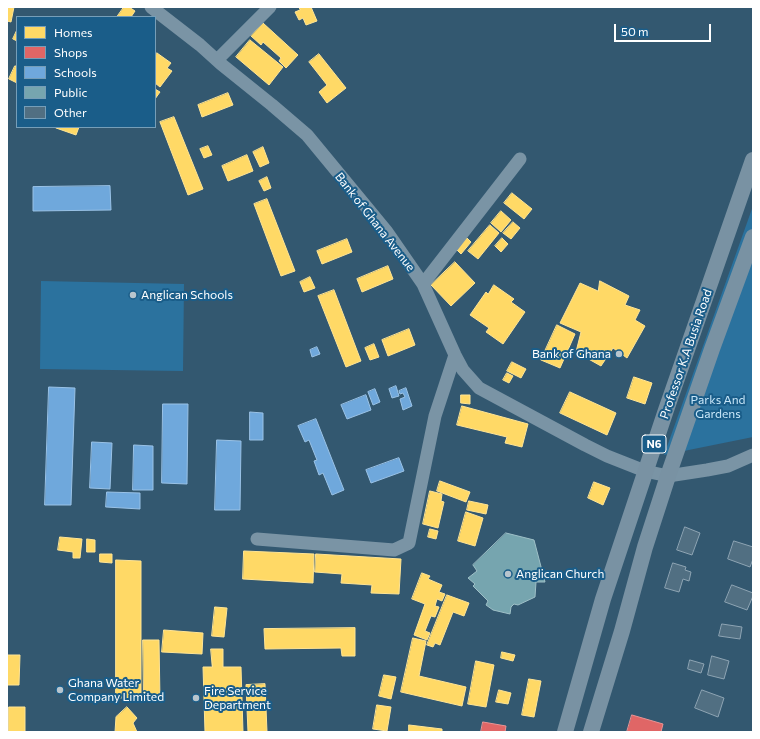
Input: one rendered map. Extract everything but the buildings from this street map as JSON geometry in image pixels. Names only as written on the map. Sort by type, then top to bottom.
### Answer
[{"type":"main road","name":"Professor K.A Busia Road","points":[[565,732],[603,599],[645,471],[753,160]]},
{"type":"main road","name":"Professor K.A Busia Road","points":[[591,732],[622,631],[645,547],[668,476],[753,237]]},
{"type":"street","name":"Bank of Ghana Avenue","points":[[151,7],[200,45],[307,135],[387,232],[423,284],[463,370],[479,388],[607,456],[645,471],[668,476]]},
{"type":"street","points":[[217,60],[270,7]]},
{"type":"street","points":[[423,284],[520,159]]},
{"type":"street","points":[[257,539],[394,550],[409,543],[435,416],[455,355]]},
{"type":"street","points":[[668,476],[728,466],[753,455]]},
{"type":"green space","name":"Parks And Gardens","points":[[753,206],[753,437],[664,455]]},
{"type":"green space","points":[[41,281],[184,284],[183,371],[40,369]]},
{"type":"place","name":"Anglican Schools","points":[[133,295]]},
{"type":"place","name":"Bank of Ghana","points":[[619,354]]},
{"type":"place","name":"Anglican Church","points":[[508,574]]},
{"type":"place","name":"Ghana Water Company Limited","points":[[60,690]]},
{"type":"place","name":"Fire Service Department","points":[[196,698]]}]
